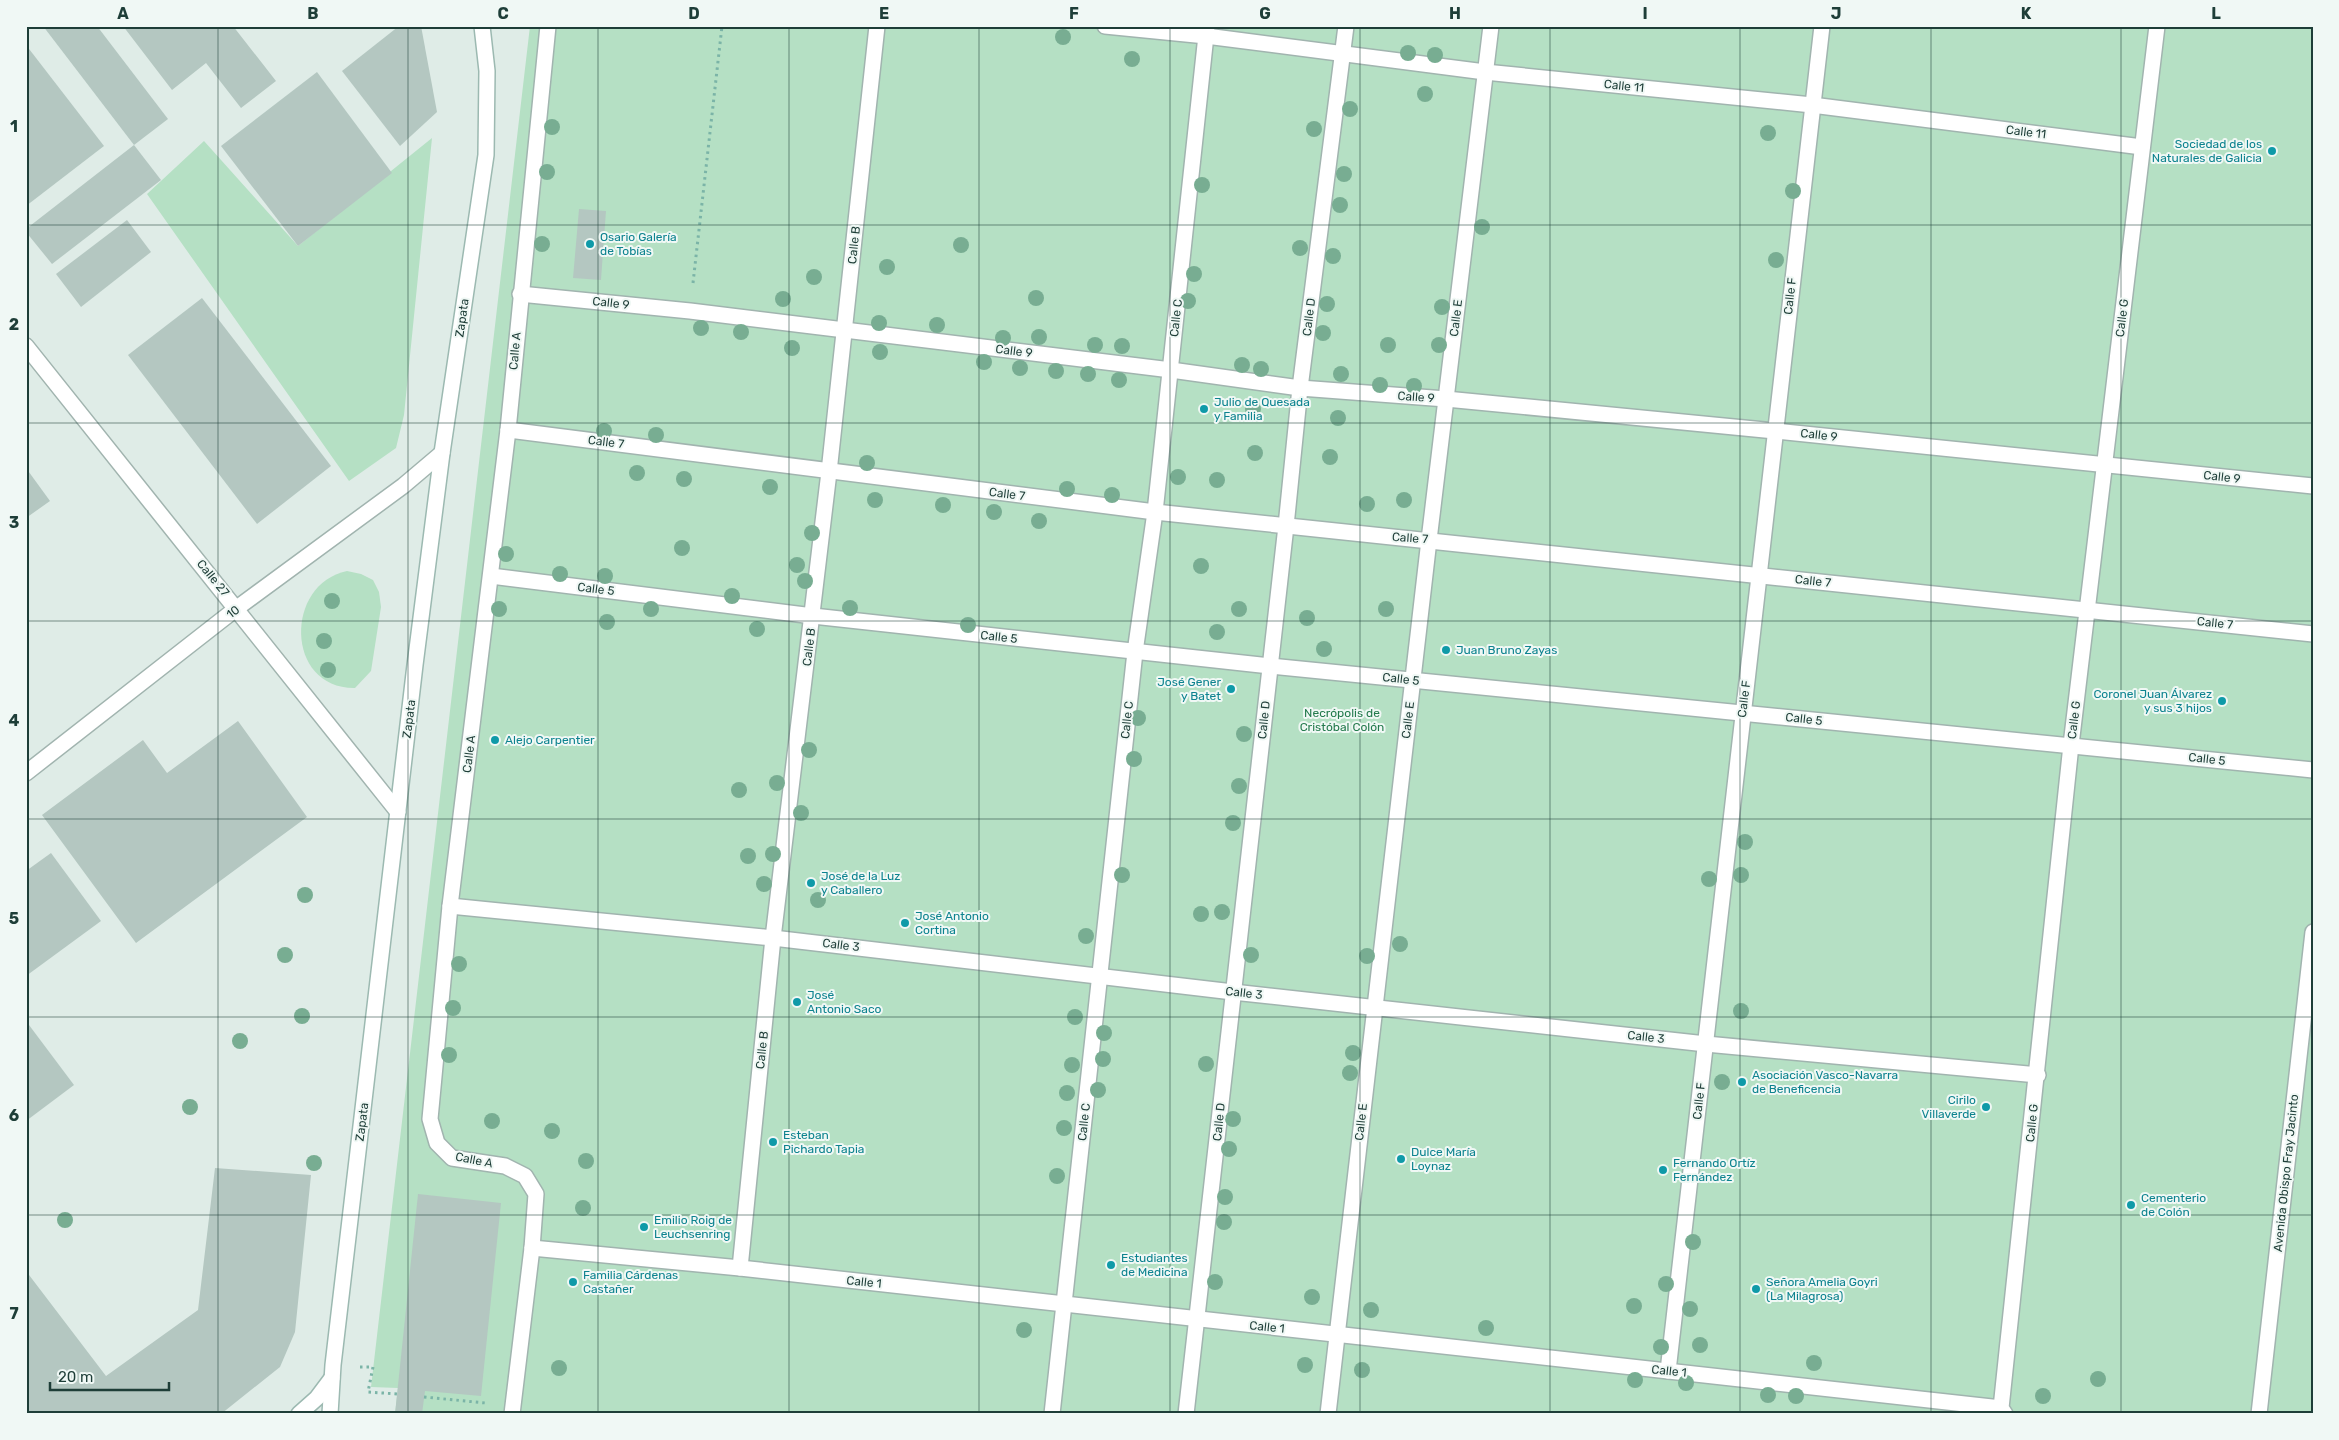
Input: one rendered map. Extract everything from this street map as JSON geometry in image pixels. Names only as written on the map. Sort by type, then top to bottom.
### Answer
[{"type":"main road","name":"Zapata","points":[[330,1414],[332,1378],[398,812],[442,454],[486,155],[487,71],[482,26]]},
{"type":"main road","name":"Calle A","points":[[513,1410],[532,1248],[536,1194],[525,1176],[505,1166],[452,1158],[437,1142],[430,1119],[450,906],[508,430],[548,26]]},
{"type":"main road","name":"Calle B","points":[[740,1268],[773,938],[830,472],[877,26]]},
{"type":"main road","name":"Calle 11","points":[[1105,26],[1207,31],[1343,53],[1485,72],[1812,105],[2142,147]]},
{"type":"main road","name":"Calle D","points":[[1186,1414],[1300,388],[1346,26]]},
{"type":"main road","name":"Calle E","points":[[1328,1414],[1374,1007],[1491,26]]},
{"type":"main road","name":"Calle F","points":[[1668,1371],[1822,26]]},
{"type":"main road","name":"Calle G","points":[[2003,1411],[2071,745],[2157,26]]},
{"type":"main road","name":"Calle C","points":[[1052,1414],[1135,652],[1155,512],[1207,31]]},
{"type":"main road","name":"Calle 9","points":[[520,294],[690,311],[1171,370],[1300,388],[1446,399],[2313,486]]},
{"type":"main road","name":"Calle 27","points":[[26,346],[238,608],[398,812]]},
{"type":"main road","name":"Calle 7","points":[[508,430],[1155,512],[2313,634]]},
{"type":"main road","name":"10","points":[[26,773],[238,608],[403,486],[442,454]]},
{"type":"main road","name":"Calle 5","points":[[491,576],[813,616],[1135,652],[2313,770]]},
{"type":"main road","name":"Calle 3","points":[[450,906],[773,938],[1233,992],[1706,1044],[2038,1075]]},
{"type":"main road","name":"Avenida Obispo Fray Jacinto","points":[[2259,1414],[2313,932]]},
{"type":"main road","name":"Calle 1","points":[[532,1248],[740,1268],[1668,1371],[2003,1411]]},
{"type":"main road","points":[[299,1414],[317,1398],[332,1378]]},
{"type":"path","points":[[690,311],[722,26]]},
{"type":"path","points":[[424,1397],[513,1410]]},
{"type":"green space","name":"Necrópolis de Cristóbal Colón","points":[[530,26],[2313,26],[2313,1414],[395,1414],[398,1388],[371,1387]]},
{"type":"green space","points":[[432,138],[404,415],[396,448],[349,481],[147,194],[204,141],[298,246]]},
{"type":"green space","points":[[347,571],[361,574],[373,580],[379,592],[381,607],[371,671],[355,688],[332,684],[315,672],[305,655],[301,635],[303,614],[312,595],[326,580]]},
{"type":"building","points":[[43,26],[97,26],[168,119],[134,145]]},
{"type":"building","points":[[123,26],[233,26],[276,81],[241,108],[206,63],[172,90]]},
{"type":"building","points":[[399,26],[421,26],[437,112],[400,146],[342,71]]},
{"type":"building","points":[[26,45],[104,146],[26,206]]},
{"type":"building","points":[[317,72],[392,173],[298,246],[221,146]]},
{"type":"building","points":[[134,145],[161,180],[52,264],[26,232],[26,229]]},
{"type":"building","name":"Osario Galería de Tobías","points":[[579,209],[606,211],[601,280],[573,278]]},
{"type":"building","points":[[127,220],[151,252],[81,307],[56,274]]},
{"type":"building","points":[[202,298],[331,466],[257,524],[128,355]]},
{"type":"building","points":[[26,468],[50,501],[26,518]]},
{"type":"building","points":[[238,721],[307,817],[136,943],[42,815],[143,740],[167,773]]},
{"type":"building","points":[[51,853],[101,921],[26,976],[26,871]]},
{"type":"building","points":[[26,1021],[74,1085],[26,1121]]},
{"type":"building","points":[[215,1168],[311,1175],[295,1332],[280,1367],[221,1414],[26,1414],[26,1271],[106,1376],[198,1310]]},
{"type":"building","points":[[418,1194],[501,1203],[481,1396],[425,1391],[422,1414],[395,1414]]},
{"type":"place","name":"Sociedad de los Naturales de Galicia","points":[[2272,151]]},
{"type":"place","name":"Osario Galería de Tobías","points":[[590,244]]},
{"type":"place","name":"Julio de Quesada y Familia","points":[[1204,409]]},
{"type":"place","name":"Juan Bruno Zayas","points":[[1446,650]]},
{"type":"place","name":"José Gener y Batet","points":[[1231,689]]},
{"type":"place","name":"Coronel Juan Álvarez y sus 3 hijos","points":[[2222,701]]},
{"type":"place","name":"Alejo Carpentier","points":[[495,740]]},
{"type":"place","name":"José de la Luz y Caballero","points":[[811,883]]},
{"type":"place","name":"José Antonio Cortina","points":[[905,923]]},
{"type":"place","name":"José Antonio Saco","points":[[797,1002]]},
{"type":"place","name":"Asociación Vasco-Navarra de Beneficencia","points":[[1742,1082]]},
{"type":"place","name":"Cirilo Villaverde","points":[[1986,1107]]},
{"type":"place","name":"Esteban Pichardo Tapia","points":[[773,1142]]},
{"type":"place","name":"Dulce María Loynaz","points":[[1401,1159]]},
{"type":"place","name":"Fernando Ortíz Fernández","points":[[1663,1170]]},
{"type":"place","name":"Cementerio de Colón","points":[[2131,1205]]},
{"type":"place","name":"Emilio Roig de Leuchsenring","points":[[644,1227]]},
{"type":"place","name":"Estudiantes de Medicina","points":[[1111,1265]]},
{"type":"place","name":"Familia Cárdenas Castañer","points":[[573,1282]]},
{"type":"place","name":"Señora Amelia Goyri (La Milagrosa)","points":[[1756,1289]]}]
